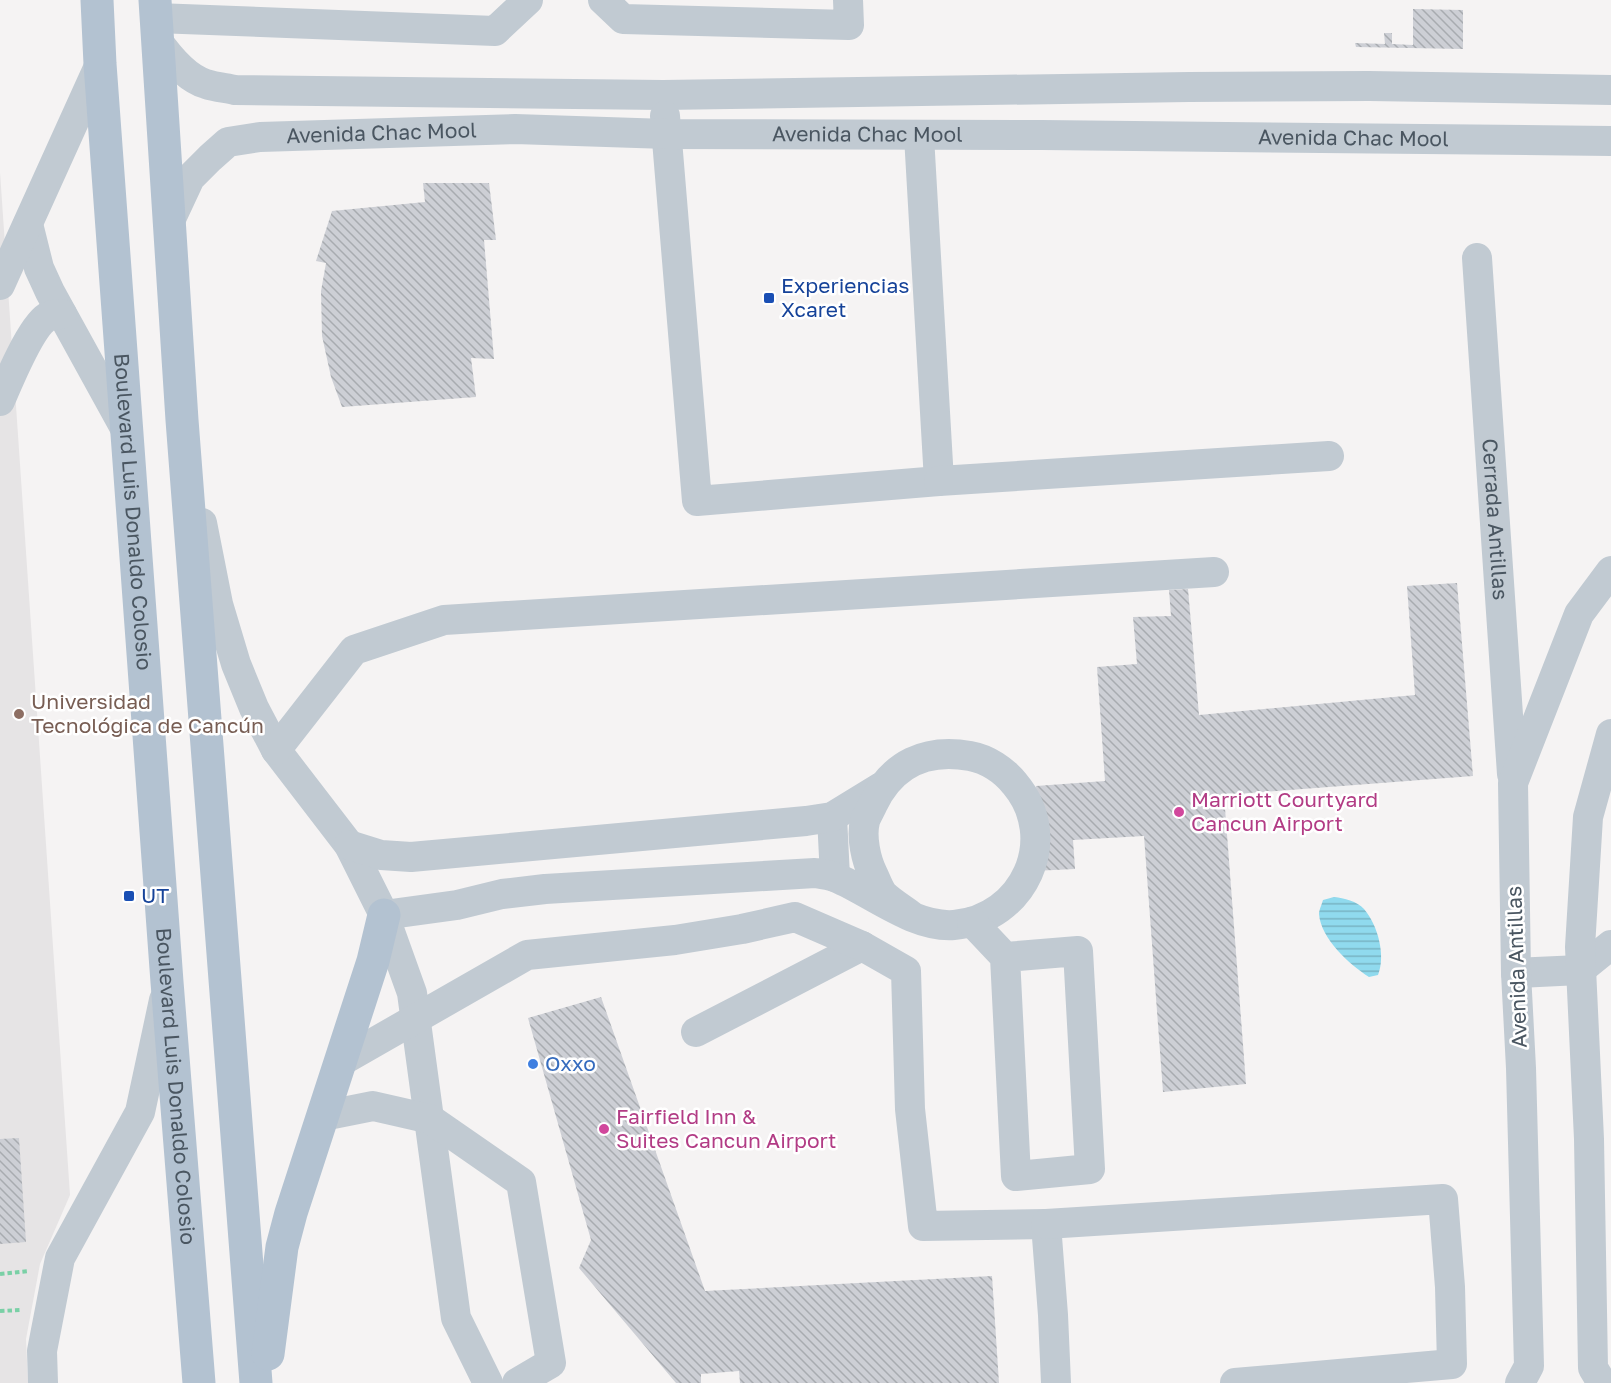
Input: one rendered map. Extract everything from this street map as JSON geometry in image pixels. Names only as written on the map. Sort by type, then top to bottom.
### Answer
[{"type":"main road","name":"Boulevard Luis Donaldo Colosio","points":[[97,0],[126,430],[199,1383]]},
{"type":"main road","points":[[156,19],[182,420],[256,1383]]},
{"type":"main road","points":[[265,1383],[282,1247],[291,1212],[373,961],[384,915]]},
{"type":"street","points":[[156,19],[495,31],[528,0]]},
{"type":"street","points":[[603,0],[623,19],[849,25],[848,0]]},
{"type":"street","name":"Avenida Chac Mool","points":[[156,19],[171,58],[195,79],[206,84],[235,90],[663,95],[1213,87],[1611,90]]},
{"type":"street","points":[[0,285],[100,64]]},
{"type":"street","points":[[514,93],[515,129]]},
{"type":"street","points":[[663,95],[697,501],[939,481],[1329,456]]},
{"type":"street","name":"Avenida Chac Mool","points":[[169,223],[190,178],[228,142],[260,137],[515,129],[667,134],[1611,141]]},
{"type":"street","points":[[919,136],[939,481]]},
{"type":"street","points":[[28,224],[39,268],[126,430]]},
{"type":"street","name":"Cerrada Antillas","points":[[1478,258],[1513,783]]},
{"type":"street","points":[[0,401],[14,369],[35,332],[45,318],[62,314]]},
{"type":"street","points":[[182,420],[218,604],[236,664],[249,697],[276,750],[349,845],[384,915],[412,993],[456,1318],[488,1383]]},
{"type":"street","name":"Avenida Antillas","points":[[1520,1383],[1529,1366],[1521,1068],[1516,973],[1513,783],[1580,615],[1611,571]]},
{"type":"street","points":[[276,750],[354,650],[444,620],[1214,572]]},
{"type":"street","points":[[1602,1383],[1593,1368],[1589,1139],[1580,946],[1588,817],[1611,734]]},
{"type":"street","points":[[349,845],[381,855],[411,856],[832,817],[864,799],[881,787],[895,772],[913,762],[932,755],[952,753],[973,756],[991,764],[1008,776],[1021,791],[1030,809],[1035,829],[1035,849],[1030,869],[1021,887],[1008,902],[991,914],[972,922],[952,925],[931,923],[912,916],[835,877],[815,873],[545,889],[502,894],[458,905],[384,915]]},
{"type":"street","points":[[881,787],[865,821],[866,859],[883,893],[912,916]]},
{"type":"street","points":[[832,817],[835,877]]},
{"type":"street","points":[[340,1062],[527,956],[675,940],[742,929],[795,917],[862,946],[906,971],[910,1109],[923,1226],[1046,1224],[1443,1199],[1450,1287],[1452,1364],[1235,1383]]},
{"type":"street","points":[[972,922],[1005,957],[1016,1176],[1090,1169],[1078,951],[1005,957]]},
{"type":"street","points":[[1516,973],[1580,970],[1611,945]]},
{"type":"street","points":[[696,1032],[862,946]]},
{"type":"street","points":[[43,1383],[42,1351],[60,1258],[141,1112],[167,982]]},
{"type":"street","points":[[323,1116],[374,1106],[430,1119],[521,1182],[551,1363],[517,1383]]},
{"type":"street","points":[[1046,1224],[1056,1383]]},
{"type":"shaded area","name":"Universidad Tecnológica de Cancún","points":[[0,172],[70,1195],[40,1264],[26,1339],[28,1383],[0,1383]]},
{"type":"water","points":[[1334,897],[1358,904],[1373,923],[1381,950],[1378,975],[1369,977],[1353,965],[1337,950],[1325,933],[1319,911],[1323,900]]},
{"type":"building","points":[[1413,9],[1463,10],[1463,49],[1356,47],[1355,43],[1385,44],[1384,33],[1392,33],[1392,44],[1413,45]]},
{"type":"building","points":[[423,183],[489,183],[496,240],[484,240],[494,359],[471,358],[476,397],[342,407],[331,377],[322,336],[321,291],[326,263],[316,261],[332,211],[425,202]]},
{"type":"building","points":[[1457,583],[1473,776],[1224,795],[1246,1084],[1163,1092],[1144,836],[1073,840],[1075,869],[1033,871],[1040,841],[1036,786],[1105,781],[1097,667],[1137,664],[1133,617],[1171,616],[1169,590],[1188,589],[1199,715],[1415,695],[1407,586]]},
{"type":"building","name":"Fairfield Inn & Suites Cancun Airport","points":[[601,997],[705,1291],[992,1276],[999,1383],[740,1383],[739,1371],[701,1374],[701,1383],[676,1383],[579,1268],[591,1240],[528,1018]]},
{"type":"building","points":[[19,1138],[26,1242],[0,1244],[0,1139]]},
{"type":"place","name":"Experiencias Xcaret","points":[[769,298]]},
{"type":"place","name":"Universidad Tecnológica de Cancún","points":[[19,714]]},
{"type":"place","name":"Marriott Courtyard Cancun Airport","points":[[1179,812]]},
{"type":"place","name":"UT","points":[[129,896]]},
{"type":"place","name":"Oxxo","points":[[533,1064]]},
{"type":"place","name":"Fairfield Inn & Suites Cancun Airport","points":[[604,1129]]}]
